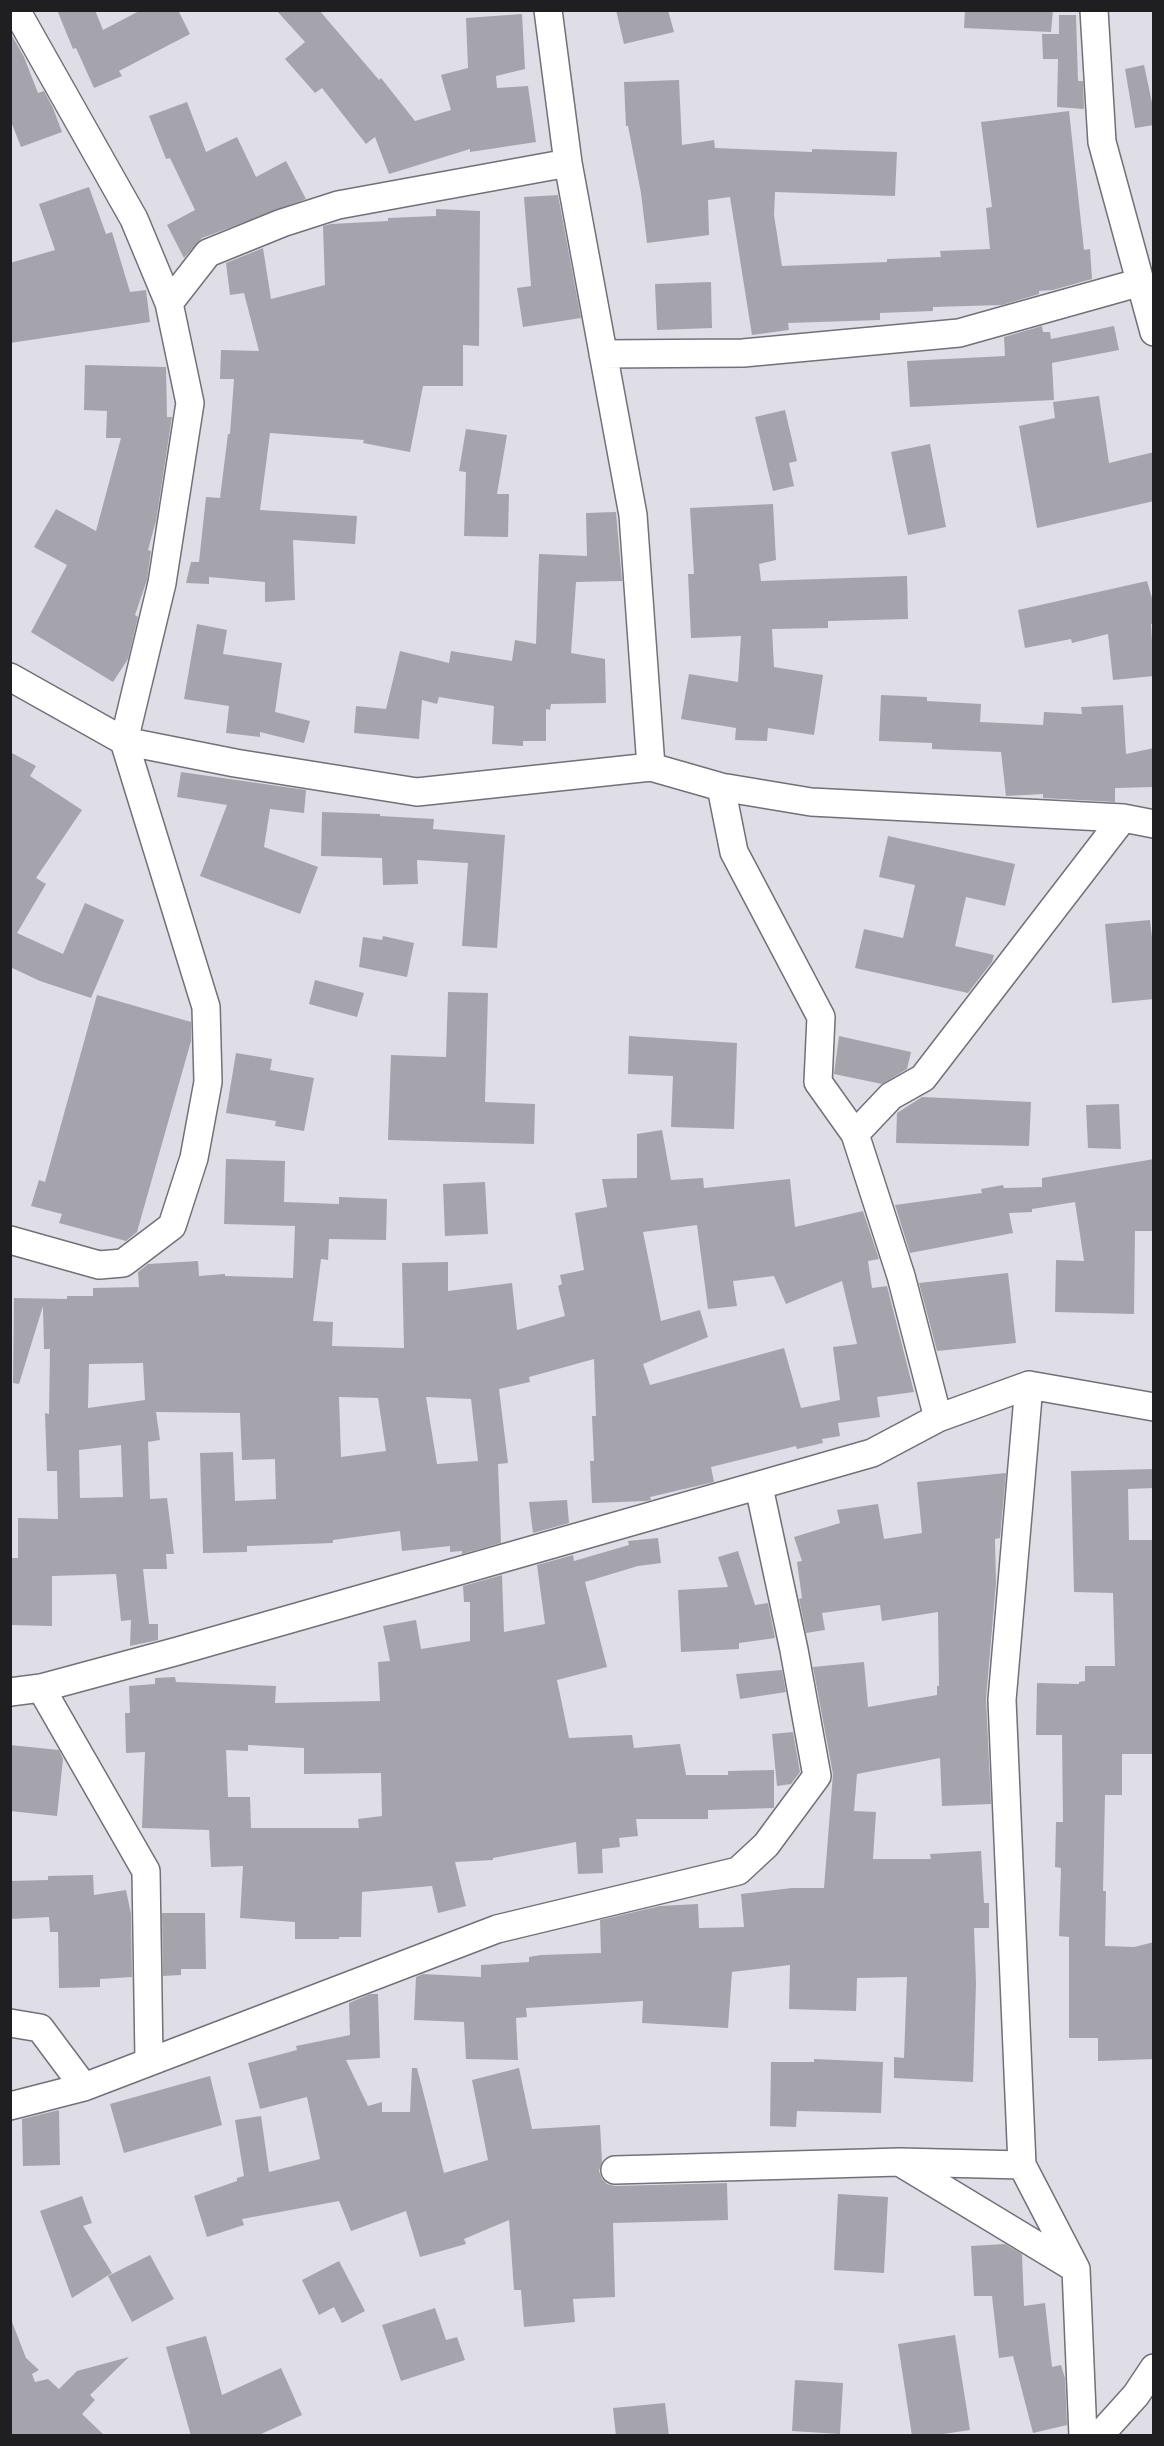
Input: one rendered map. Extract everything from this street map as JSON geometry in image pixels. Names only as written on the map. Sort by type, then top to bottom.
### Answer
[{"type":"street","points":[[10,1240],[99,1265],[123,1263],[172,1226],[194,1158],[208,1082],[207,1007],[124,741],[162,583],[190,403],[169,303],[134,219],[16,10]]},
{"type":"street","points":[[548,10],[568,163],[633,515],[651,767]]},
{"type":"street","points":[[1094,10],[1102,142],[1154,332]]},
{"type":"street","points":[[169,303],[208,253],[282,223],[338,205],[568,163]]},
{"type":"street","points":[[603,354],[743,353],[959,333],[1141,282]]},
{"type":"street","points":[[10,676],[124,741],[236,763],[417,792],[651,767],[721,787],[811,802],[1123,818],[1154,824]]},
{"type":"street","points":[[721,787],[735,852],[820,1017],[818,1082],[855,1134],[901,1276],[938,1418]]},
{"type":"street","points":[[855,1134],[891,1096],[923,1078],[1123,818]]},
{"type":"street","points":[[1029,1385],[1002,1700],[1022,2165],[1076,2269],[1083,2436]]},
{"type":"street","points":[[10,1692],[41,1688],[759,1487],[872,1453],[938,1418],[1029,1385],[1154,1407]]},
{"type":"street","points":[[10,2106],[84,2087],[149,2060],[497,1929],[738,1871],[766,1845],[817,1776],[794,1650],[759,1487]]},
{"type":"street","points":[[41,1688],[146,1871],[149,2060]]},
{"type":"street","points":[[10,2023],[40,2028],[84,2087]]},
{"type":"street","points":[[615,2170],[900,2162],[1022,2165]]},
{"type":"street","points":[[900,2162],[1076,2269]]},
{"type":"street","points":[[1099,2436],[1136,2395],[1154,2368]]},
{"type":"building","points":[[57,10],[95,10],[103,30],[141,10],[178,10],[190,34],[119,71],[122,76],[94,88],[76,48],[73,49]]},
{"type":"building","points":[[276,10],[319,10],[379,80],[381,78],[415,121],[451,110],[441,75],[468,68],[466,18],[522,14],[525,69],[496,76],[497,88],[528,86],[536,142],[470,152],[470,149],[389,174],[375,137],[366,144],[322,88],[315,93],[285,59],[305,42]]},
{"type":"building","points":[[616,10],[668,10],[674,32],[624,44]]},
{"type":"building","points":[[965,10],[1053,10],[1051,32],[964,28]]},
{"type":"building","points":[[1059,15],[1076,15],[1078,81],[1083,81],[1084,109],[1057,107],[1058,59],[1043,59],[1042,34],[1059,34]]},
{"type":"building","points":[[10,32],[24,57],[38,93],[44,91],[62,132],[21,147],[10,119]]},
{"type":"building","points":[[1144,65],[1154,112],[1154,125],[1135,128],[1125,69]]},
{"type":"building","points":[[679,80],[682,145],[714,140],[715,148],[812,152],[812,149],[897,152],[895,196],[775,192],[774,215],[782,266],[887,262],[887,259],[941,257],[940,251],[990,249],[986,208],[992,207],[981,122],[1069,111],[1084,250],[1090,249],[1092,279],[1053,290],[1039,291],[1039,294],[1002,305],[933,307],[933,311],[880,313],[880,320],[788,323],[789,330],[752,335],[730,197],[708,200],[709,235],[647,243],[641,193],[628,126],[626,126],[624,82]]},
{"type":"building","points":[[187,102],[206,152],[237,137],[256,177],[286,161],[306,199],[202,238],[184,258],[167,225],[195,210],[170,158],[166,159],[149,116]]},
{"type":"building","points":[[89,187],[106,234],[112,232],[130,292],[146,290],[150,322],[10,343],[10,263],[55,250],[39,204]]},
{"type":"building","points":[[558,195],[581,318],[523,327],[517,288],[531,286],[524,197]]},
{"type":"building","points":[[436,209],[480,211],[479,346],[463,345],[463,386],[423,386],[410,452],[363,443],[364,440],[270,433],[260,510],[357,516],[355,544],[293,540],[295,600],[265,602],[265,582],[209,577],[209,584],[186,583],[191,562],[199,562],[206,497],[220,498],[228,434],[230,434],[234,379],[220,379],[221,350],[259,351],[244,293],[230,295],[226,263],[263,248],[271,299],[325,285],[323,226],[388,221],[388,218],[436,216]]},
{"type":"building","points":[[711,282],[712,328],[657,330],[655,284]]},
{"type":"building","points":[[1042,326],[1043,332],[1050,332],[1051,339],[1114,326],[1119,350],[1052,363],[1054,400],[910,407],[907,361],[1005,356],[1004,337]]},
{"type":"building","points":[[85,365],[166,367],[167,417],[172,417],[156,521],[148,550],[151,551],[147,580],[135,615],[138,617],[128,659],[113,682],[31,632],[67,565],[34,547],[56,509],[96,531],[121,438],[106,438],[107,411],[84,410]]},
{"type":"building","points":[[1099,396],[1109,463],[1154,452],[1154,501],[1037,528],[1019,426],[1055,418],[1053,402]]},
{"type":"building","points":[[785,410],[797,461],[789,463],[794,486],[773,491],[755,417]]},
{"type":"building","points":[[466,429],[507,435],[497,494],[509,494],[508,537],[464,536],[466,472],[459,471]]},
{"type":"building","points":[[930,444],[946,527],[908,535],[891,452]]},
{"type":"building","points":[[773,504],[776,560],[759,564],[761,581],[907,576],[908,619],[828,621],[828,628],[772,629],[774,667],[823,675],[814,735],[768,728],[767,741],[735,740],[736,728],[681,719],[689,674],[738,682],[741,636],[691,638],[688,574],[694,574],[690,508]]},
{"type":"building","points":[[616,512],[622,581],[576,582],[571,653],[605,659],[606,703],[551,704],[550,710],[546,709],[546,741],[523,741],[523,746],[492,744],[494,706],[439,697],[437,704],[422,700],[419,739],[354,733],[356,706],[386,709],[400,651],[449,663],[451,651],[512,661],[515,640],[536,644],[539,554],[587,556],[586,513]]},
{"type":"building","points":[[1147,581],[1154,605],[1154,623],[1151,624],[1154,676],[1113,680],[1108,634],[1072,643],[1071,639],[1025,648],[1018,610]]},
{"type":"building","points":[[197,624],[227,630],[223,654],[282,663],[275,712],[310,721],[304,743],[260,732],[260,737],[226,733],[229,706],[184,699]]},
{"type":"building","points":[[881,695],[927,697],[927,701],[981,704],[980,722],[1043,725],[1044,712],[1082,714],[1081,707],[1123,705],[1126,754],[1154,748],[1154,787],[1115,788],[1115,802],[1043,798],[1043,794],[1006,796],[1001,752],[932,749],[932,743],[879,741]]},
{"type":"building","points":[[10,752],[36,766],[30,776],[82,810],[36,878],[46,884],[17,933],[63,954],[85,903],[124,920],[91,998],[40,981],[10,967]]},
{"type":"building","points":[[181,772],[306,790],[304,813],[270,809],[264,847],[318,867],[300,914],[200,876],[227,805],[177,797]]},
{"type":"building","points":[[322,812],[434,819],[433,829],[505,835],[497,948],[462,946],[468,863],[417,860],[418,884],[383,885],[382,858],[321,856]]},
{"type":"building","points":[[888,836],[1015,864],[1005,906],[966,897],[955,946],[994,955],[992,962],[968,993],[855,968],[864,929],[903,938],[915,885],[879,877]]},
{"type":"building","points":[[1150,920],[1154,955],[1154,999],[1112,1003],[1105,924]]},
{"type":"building","points":[[383,936],[414,943],[407,977],[359,967],[363,937],[382,940]]},
{"type":"building","points":[[315,980],[364,993],[357,1017],[309,1004]]},
{"type":"building","points":[[448,992],[488,993],[485,1102],[535,1104],[534,1144],[388,1140],[391,1055],[446,1057]]},
{"type":"building","points":[[97,995],[191,1022],[191,1041],[137,1232],[126,1241],[59,1223],[62,1214],[31,1206],[39,1180],[45,1182]]},
{"type":"building","points":[[629,1036],[737,1043],[734,1129],[671,1127],[673,1076],[628,1074]]},
{"type":"building","points":[[839,1036],[911,1052],[907,1069],[882,1084],[834,1074]]},
{"type":"building","points":[[236,1053],[272,1059],[270,1070],[314,1078],[304,1131],[275,1126],[276,1121],[226,1113]]},
{"type":"building","points":[[922,1097],[1031,1102],[1029,1146],[896,1143],[897,1113]]},
{"type":"building","points":[[1119,1104],[1121,1149],[1088,1148],[1086,1105]]},
{"type":"building","points":[[662,1130],[671,1180],[703,1178],[704,1188],[790,1179],[795,1227],[863,1211],[879,1259],[868,1261],[872,1288],[887,1286],[914,1392],[877,1397],[880,1417],[838,1423],[840,1436],[822,1439],[823,1443],[797,1449],[796,1446],[711,1467],[714,1482],[650,1497],[651,1500],[646,1501],[592,1503],[590,1461],[594,1461],[592,1416],[596,1416],[594,1359],[529,1377],[530,1382],[499,1389],[508,1463],[498,1464],[501,1543],[462,1554],[462,1551],[450,1552],[450,1546],[402,1551],[400,1531],[333,1540],[333,1543],[247,1546],[247,1552],[203,1553],[200,1453],[233,1452],[235,1501],[276,1499],[275,1459],[242,1460],[240,1413],[156,1412],[160,1440],[148,1442],[150,1499],[167,1498],[174,1554],[166,1554],[167,1569],[143,1569],[149,1624],[158,1624],[158,1640],[130,1646],[131,1620],[121,1621],[116,1574],[52,1576],[52,1626],[10,1625],[10,1558],[18,1558],[18,1518],[58,1519],[57,1471],[47,1471],[45,1413],[49,1414],[50,1349],[44,1349],[43,1306],[19,1384],[13,1383],[14,1298],[67,1299],[67,1296],[93,1296],[93,1288],[139,1287],[138,1272],[148,1264],[198,1261],[199,1276],[225,1274],[225,1276],[293,1278],[295,1226],[224,1224],[226,1159],[285,1161],[284,1202],[339,1204],[339,1197],[387,1199],[386,1240],[329,1239],[328,1260],[321,1259],[313,1321],[333,1322],[332,1346],[404,1348],[402,1263],[448,1262],[448,1291],[512,1283],[517,1330],[565,1316],[558,1286],[562,1284],[560,1275],[584,1270],[575,1213],[607,1207],[602,1179],[637,1178],[637,1134]],"holes":[[[697,1225],[708,1309],[737,1306],[733,1281],[774,1276],[786,1304],[842,1281],[857,1344],[833,1347],[840,1400],[801,1408],[784,1348],[650,1385],[643,1364],[708,1337],[700,1310],[661,1321],[643,1232]],[[143,1363],[145,1400],[88,1408],[89,1364]],[[339,1397],[378,1398],[386,1451],[341,1457]],[[426,1397],[471,1399],[478,1461],[437,1464]],[[121,1445],[123,1497],[80,1498],[79,1450]]]},
{"type":"building","points":[[1154,1159],[1154,1231],[1135,1231],[1134,1314],[1055,1312],[1056,1260],[1084,1261],[1075,1202],[1032,1209],[1032,1212],[1009,1213],[1013,1233],[910,1253],[895,1205],[982,1193],[981,1189],[1003,1185],[1004,1188],[1042,1187],[1042,1178]]},
{"type":"building","points":[[485,1182],[488,1234],[445,1236],[443,1184]]},
{"type":"building","points":[[1008,1273],[1016,1343],[937,1351],[919,1283]]},
{"type":"building","points":[[1154,1469],[1154,1488],[1128,1489],[1129,1540],[1154,1540],[1154,1754],[1122,1754],[1122,1795],[1105,1795],[1103,1891],[1106,1891],[1105,1946],[1134,1947],[1154,1942],[1154,2059],[1098,2061],[1098,2038],[1069,2038],[1069,1937],[1059,1936],[1061,1868],[1055,1867],[1056,1822],[1063,1822],[1062,1735],[1036,1735],[1037,1683],[1079,1684],[1085,1681],[1085,1666],[1115,1666],[1113,1593],[1074,1592],[1071,1471]]},
{"type":"building","points":[[1006,1473],[1000,1538],[995,1539],[996,1583],[986,1699],[991,1804],[942,1806],[940,1758],[857,1774],[854,1811],[876,1812],[873,1859],[931,1859],[930,1854],[981,1851],[984,1903],[989,1903],[989,1928],[974,1928],[976,1983],[973,2082],[894,2078],[894,2057],[904,2058],[907,1977],[857,1978],[856,2011],[789,2009],[790,1965],[732,1972],[728,2028],[642,2023],[643,2001],[526,2008],[527,2017],[516,2018],[518,2060],[466,2059],[464,2022],[414,2020],[416,1977],[423,1974],[481,1977],[481,1965],[529,1962],[529,1957],[541,1955],[601,1953],[600,1920],[660,1906],[698,1904],[699,1928],[744,1927],[741,1894],[792,1888],[824,1888],[833,1774],[813,1667],[864,1662],[868,1707],[937,1695],[937,1686],[939,1686],[938,1612],[882,1621],[880,1605],[822,1613],[825,1630],[806,1633],[799,1599],[802,1598],[797,1562],[802,1561],[794,1537],[840,1523],[837,1510],[878,1504],[884,1539],[922,1533],[917,1482]]},
{"type":"building","points":[[567,1500],[569,1523],[533,1533],[529,1502]]},
{"type":"building","points":[[658,1538],[661,1563],[638,1566],[585,1582],[607,1667],[557,1680],[569,1738],[632,1735],[634,1748],[680,1744],[686,1775],[728,1775],[728,1771],[774,1770],[774,1808],[708,1810],[708,1819],[636,1819],[638,1836],[619,1838],[620,1847],[602,1849],[603,1873],[578,1874],[576,1842],[493,1858],[493,1860],[455,1862],[466,1906],[438,1913],[432,1886],[362,1892],[361,1937],[339,1937],[339,1939],[295,1939],[295,1922],[240,1918],[243,1866],[211,1867],[209,1830],[142,1828],[145,1752],[126,1753],[125,1713],[130,1713],[129,1686],[155,1684],[155,1678],[175,1677],[176,1682],[276,1686],[275,1703],[380,1701],[378,1662],[390,1661],[383,1626],[416,1620],[421,1649],[470,1641],[470,1602],[464,1602],[463,1586],[502,1575],[504,1632],[545,1624],[537,1565],[573,1555],[574,1561],[629,1545],[628,1541]],"holes":[[[248,1745],[304,1748],[304,1774],[381,1773],[382,1816],[358,1819],[359,1828],[251,1828],[250,1797],[228,1797],[226,1750],[248,1751]]]},
{"type":"building","points":[[738,1551],[755,1605],[768,1603],[775,1638],[739,1643],[739,1649],[681,1652],[678,1590],[728,1587],[718,1557]]},
{"type":"building","points":[[782,1670],[786,1692],[740,1699],[736,1674]]},
{"type":"building","points":[[793,1732],[800,1772],[791,1784],[777,1786],[772,1734]]},
{"type":"building","points":[[10,1745],[59,1750],[63,1759],[57,1816],[10,1811]]},
{"type":"building","points":[[93,1875],[94,1895],[126,1890],[131,1914],[132,1977],[100,1979],[100,1987],[59,1988],[58,1932],[50,1932],[49,1917],[10,1919],[10,1881],[48,1880],[48,1876]]},
{"type":"building","points":[[162,1913],[205,1913],[206,1969],[181,1969],[181,1975],[163,1976]]},
{"type":"building","points":[[370,1994],[378,1994],[380,2058],[346,2060],[368,2106],[382,2102],[382,2112],[410,2112],[412,2068],[417,2068],[444,2173],[488,2160],[472,2080],[519,2068],[532,2129],[600,2125],[602,2162],[599,2171],[607,2184],[615,2186],[727,2183],[728,2220],[613,2223],[615,2297],[573,2299],[575,2322],[524,2327],[521,2290],[514,2290],[509,2220],[464,2239],[466,2244],[420,2257],[406,2211],[351,2231],[339,2201],[242,2219],[244,2225],[207,2237],[194,2196],[237,2181],[237,2178],[244,2176],[235,2120],[261,2116],[269,2172],[320,2159],[307,2097],[260,2109],[248,2063],[297,2050],[296,2046],[350,2035],[349,2003]]},
{"type":"building","points":[[814,2059],[883,2062],[881,2113],[797,2111],[796,2127],[770,2126],[771,2062],[814,2062]]},
{"type":"building","points":[[210,2076],[222,2125],[124,2153],[110,2104]]},
{"type":"building","points":[[59,2110],[60,2165],[23,2166],[22,2119]]},
{"type":"building","points":[[838,2194],[888,2197],[884,2273],[834,2270]]},
{"type":"building","points":[[82,2196],[92,2223],[83,2226],[112,2273],[72,2298],[40,2211]]},
{"type":"building","points":[[1005,2244],[1022,2254],[1024,2306],[1045,2303],[1052,2367],[1061,2365],[1065,2378],[1067,2425],[1033,2433],[1013,2356],[999,2358],[992,2296],[974,2296],[971,2246]]},
{"type":"building","points":[[150,2255],[174,2299],[132,2322],[108,2276]]},
{"type":"building","points":[[339,2261],[365,2311],[342,2323],[334,2307],[319,2315],[302,2280]]},
{"type":"building","points":[[435,2308],[446,2340],[457,2337],[465,2360],[401,2381],[382,2325]]},
{"type":"building","points":[[12,2322],[26,2358],[39,2370],[32,2374],[35,2382],[48,2379],[59,2389],[77,2371],[129,2357],[90,2395],[95,2400],[82,2414],[105,2436],[10,2436]]},
{"type":"building","points":[[955,2335],[970,2430],[930,2436],[912,2436],[898,2344]]},
{"type":"building","points":[[206,2336],[222,2395],[281,2368],[302,2415],[257,2436],[191,2436],[166,2347]]},
{"type":"building","points":[[795,2380],[843,2383],[840,2434],[792,2431]]},
{"type":"building","points":[[665,2403],[669,2436],[616,2436],[613,2408]]}]
